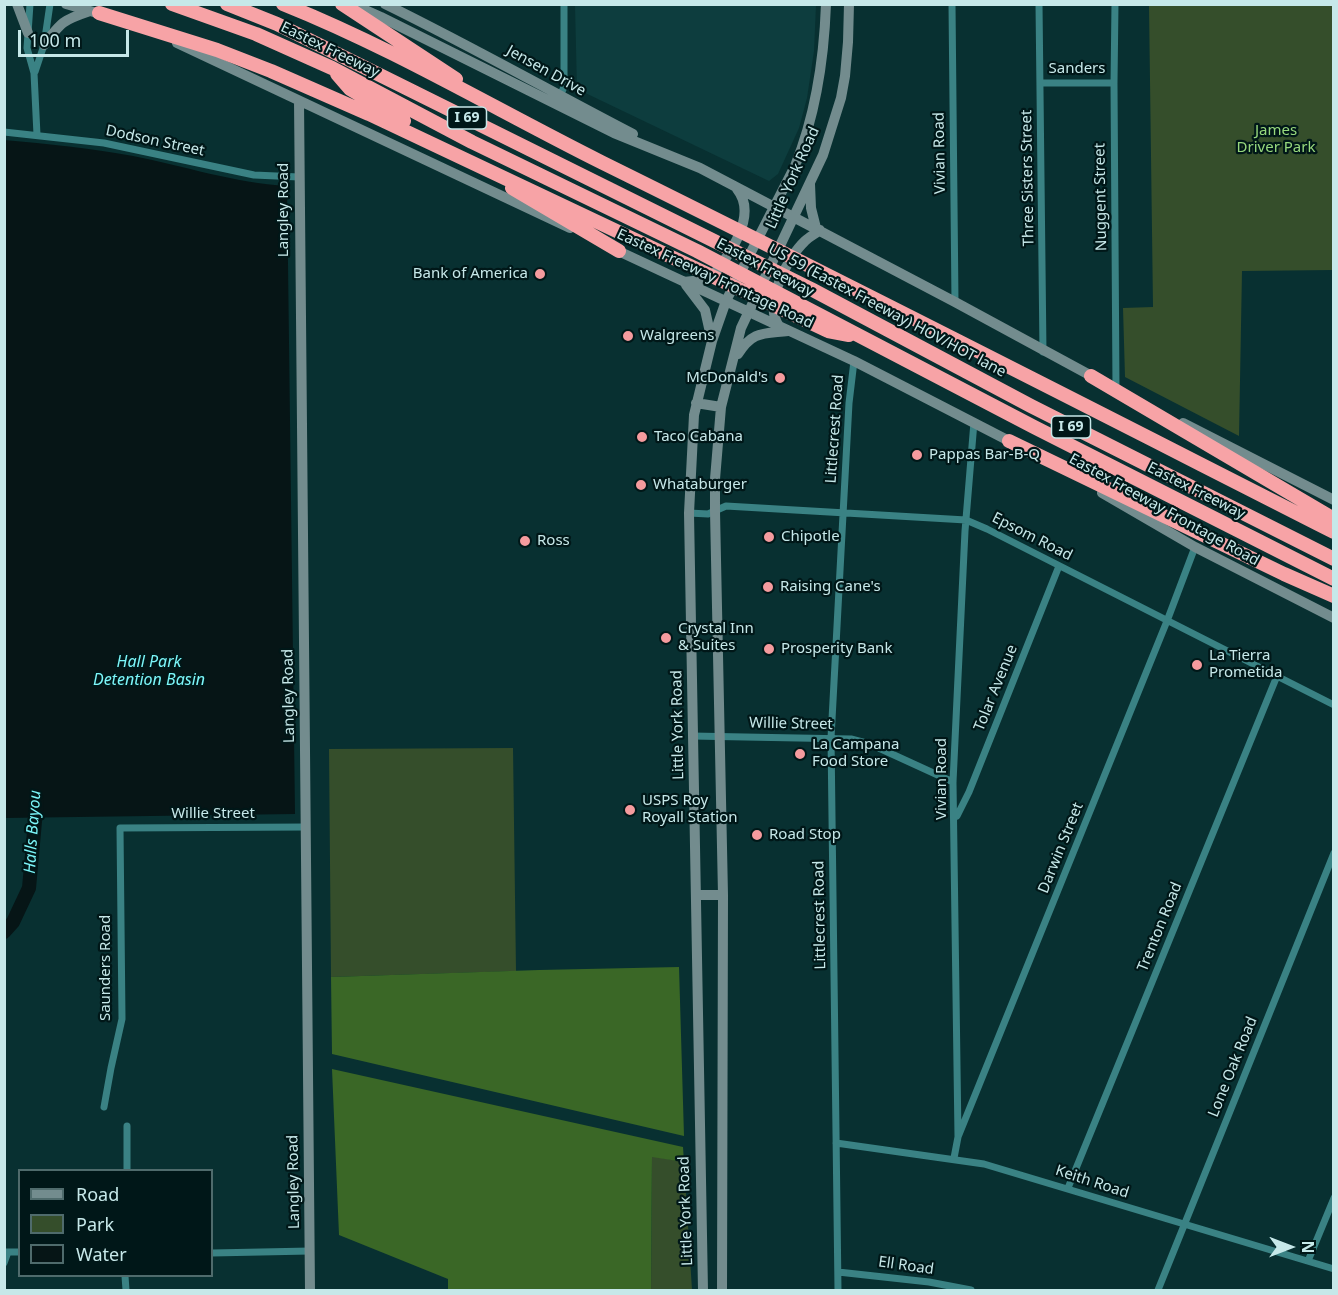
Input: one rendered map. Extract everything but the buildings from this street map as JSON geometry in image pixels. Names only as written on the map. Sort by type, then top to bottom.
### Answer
[{"type":"highway","name":"Eastex Freeway","points":[[172,4],[256,34],[332,68],[472,142],[697,251],[799,311],[862,338],[1034,428],[1334,579]]},
{"type":"highway","name":"US 59 (Eastex Freeway) HOV/HOT lane","points":[[227,4],[277,24],[812,289],[1031,406],[1334,559]]},
{"type":"highway","name":"Eastex Freeway","points":[[284,4],[378,46],[528,126],[820,271],[1334,532]]},
{"type":"highway","points":[[342,4],[528,126]]},
{"type":"highway","points":[[93,10],[217,50],[272,71],[369,114],[690,265],[799,311]]},
{"type":"highway","points":[[332,68],[350,88],[542,207],[619,251]]},
{"type":"highway","points":[[1091,376],[1334,519]]},
{"type":"highway","points":[[1009,441],[1334,596]]},
{"type":"main road","points":[[18,4],[28,33]]},
{"type":"main road","name":"Eastex Freeway Frontage Road","points":[[66,4],[93,10],[182,45],[854,361],[974,422],[1088,484],[1195,547],[1334,618]]},
{"type":"main road","points":[[352,4],[614,133],[692,165],[818,229],[1043,352],[1334,500]]},
{"type":"main road","name":"Jensen Drive","points":[[385,4],[498,61],[692,165]]},
{"type":"main road","name":"Little York Road","points":[[703,1290],[689,513],[696,403],[712,341],[726,301],[795,166],[810,123],[822,66],[826,4]]},
{"type":"main road","name":"Little York Road","points":[[722,1290],[723,895],[714,479],[721,407],[742,325],[823,155],[841,98],[848,55],[849,4]]},
{"type":"main road","points":[[44,45],[66,19],[93,10]]},
{"type":"main road","name":"Langley Road","points":[[299,101],[310,1290]]},
{"type":"main road","points":[[810,182],[811,208],[818,229]]},
{"type":"main road","points":[[684,282],[710,279],[726,257],[745,217],[744,197],[736,188]]},
{"type":"main road","points":[[784,329],[774,319],[774,296],[797,250],[818,229]]},
{"type":"main road","points":[[684,282],[705,310],[712,341]]},
{"type":"main road","points":[[732,365],[746,342],[756,336],[784,329]]},
{"type":"main road","points":[[696,403],[721,407]]},
{"type":"main road","points":[[696,895],[723,895]]},
{"type":"street","points":[[30,4],[27,48],[34,73],[37,135]]},
{"type":"street","points":[[34,73],[44,45],[50,4]]},
{"type":"street","points":[[560,96],[564,87],[564,4]]},
{"type":"street","name":"Vivian Road","points":[[952,4],[955,302]]},
{"type":"street","name":"Three Sisters Street","points":[[1039,4],[1043,352]]},
{"type":"street","name":"Nuggent Street","points":[[1115,4],[1116,390]]},
{"type":"street","name":"Sanders","points":[[1040,83],[1114,83]]},
{"type":"street","name":"Dodson Street","points":[[4,132],[105,143],[254,175],[299,177]]},
{"type":"street","name":"Littlecrest Road","points":[[838,1290],[831,738],[849,403],[854,361]]},
{"type":"street","name":"Vivian Road","points":[[958,1137],[953,782],[966,520],[974,422]]},
{"type":"street","name":"Epsom Road","points":[[689,513],[708,514],[726,506],[966,520],[1334,705]]},
{"type":"street","name":"Darwin Street","points":[[954,1158],[958,1137],[1195,547]]},
{"type":"street","name":"Tolar Avenue","points":[[955,819],[969,792],[1059,566]]},
{"type":"street","name":"Trenton Road","points":[[1068,1188],[1277,676]]},
{"type":"street","name":"Willie Street","points":[[692,736],[850,739],[870,744],[953,782]]},
{"type":"street","name":"Willie Street","points":[[120,828],[306,827]]},
{"type":"street","name":"Saunders Road","points":[[104,1107],[122,1019],[120,828]]},
{"type":"street","name":"Lone Oak Road","points":[[1158,1290],[1334,853]]},
{"type":"street","points":[[127,1169],[128,1126]]},
{"type":"street","name":"Keith Road","points":[[836,1143],[984,1164],[1068,1188],[1184,1226],[1334,1269]]},
{"type":"street","points":[[1308,1262],[1334,1198]]},
{"type":"street","points":[[213,1253],[310,1251]]},
{"type":"street","points":[[4,1263],[6,1252]]},
{"type":"street","name":"Ell Road","points":[[838,1272],[846,1271],[929,1282],[971,1290]]},
{"type":"shaded area","points":[[575,5],[816,5],[814,51],[807,98],[799,128],[778,174],[769,181],[577,89]]},
{"type":"green space","name":"James Driver Park","points":[[1149,5],[1333,5],[1333,270],[1242,271],[1239,436],[1125,377],[1123,308],[1153,307]]},
{"type":"green space","points":[[513,748],[516,971],[331,977],[329,749]]},
{"type":"green space","points":[[679,967],[684,1136],[332,1054],[331,977]]},
{"type":"green space","points":[[332,1069],[683,1147],[684,1162],[652,1157],[651,1290],[448,1290],[448,1279],[339,1235]]},
{"type":"green space","points":[[652,1156],[684,1162],[692,1290],[651,1290]]},
{"type":"water","name":"Hall Park Detention Basin","points":[[4,140],[117,153],[229,178],[287,186],[295,814],[5,818]]},
{"type":"waterway","name":"Halls Bayou","points":[[4,932],[13,922],[29,888],[37,799]]},
{"type":"place","name":"Bank of America","points":[[540,274]]},
{"type":"place","name":"Walgreens","points":[[628,336]]},
{"type":"place","name":"McDonald's","points":[[780,378]]},
{"type":"place","name":"Taco Cabana","points":[[642,437]]},
{"type":"place","name":"Pappas Bar-B-Q","points":[[917,455]]},
{"type":"place","name":"Whataburger","points":[[641,485]]},
{"type":"place","name":"Chipotle","points":[[769,537]]},
{"type":"place","name":"Ross","points":[[525,541]]},
{"type":"place","name":"Raising Cane's","points":[[768,587]]},
{"type":"place","name":"Crystal Inn & Suites","points":[[666,638]]},
{"type":"place","name":"Prosperity Bank","points":[[769,649]]},
{"type":"place","name":"La Tierra Prometida","points":[[1197,665]]},
{"type":"place","name":"La Campana Food Store","points":[[800,754]]},
{"type":"place","name":"USPS Roy Royall Station","points":[[630,810]]},
{"type":"place","name":"Road Stop","points":[[757,835]]}]
